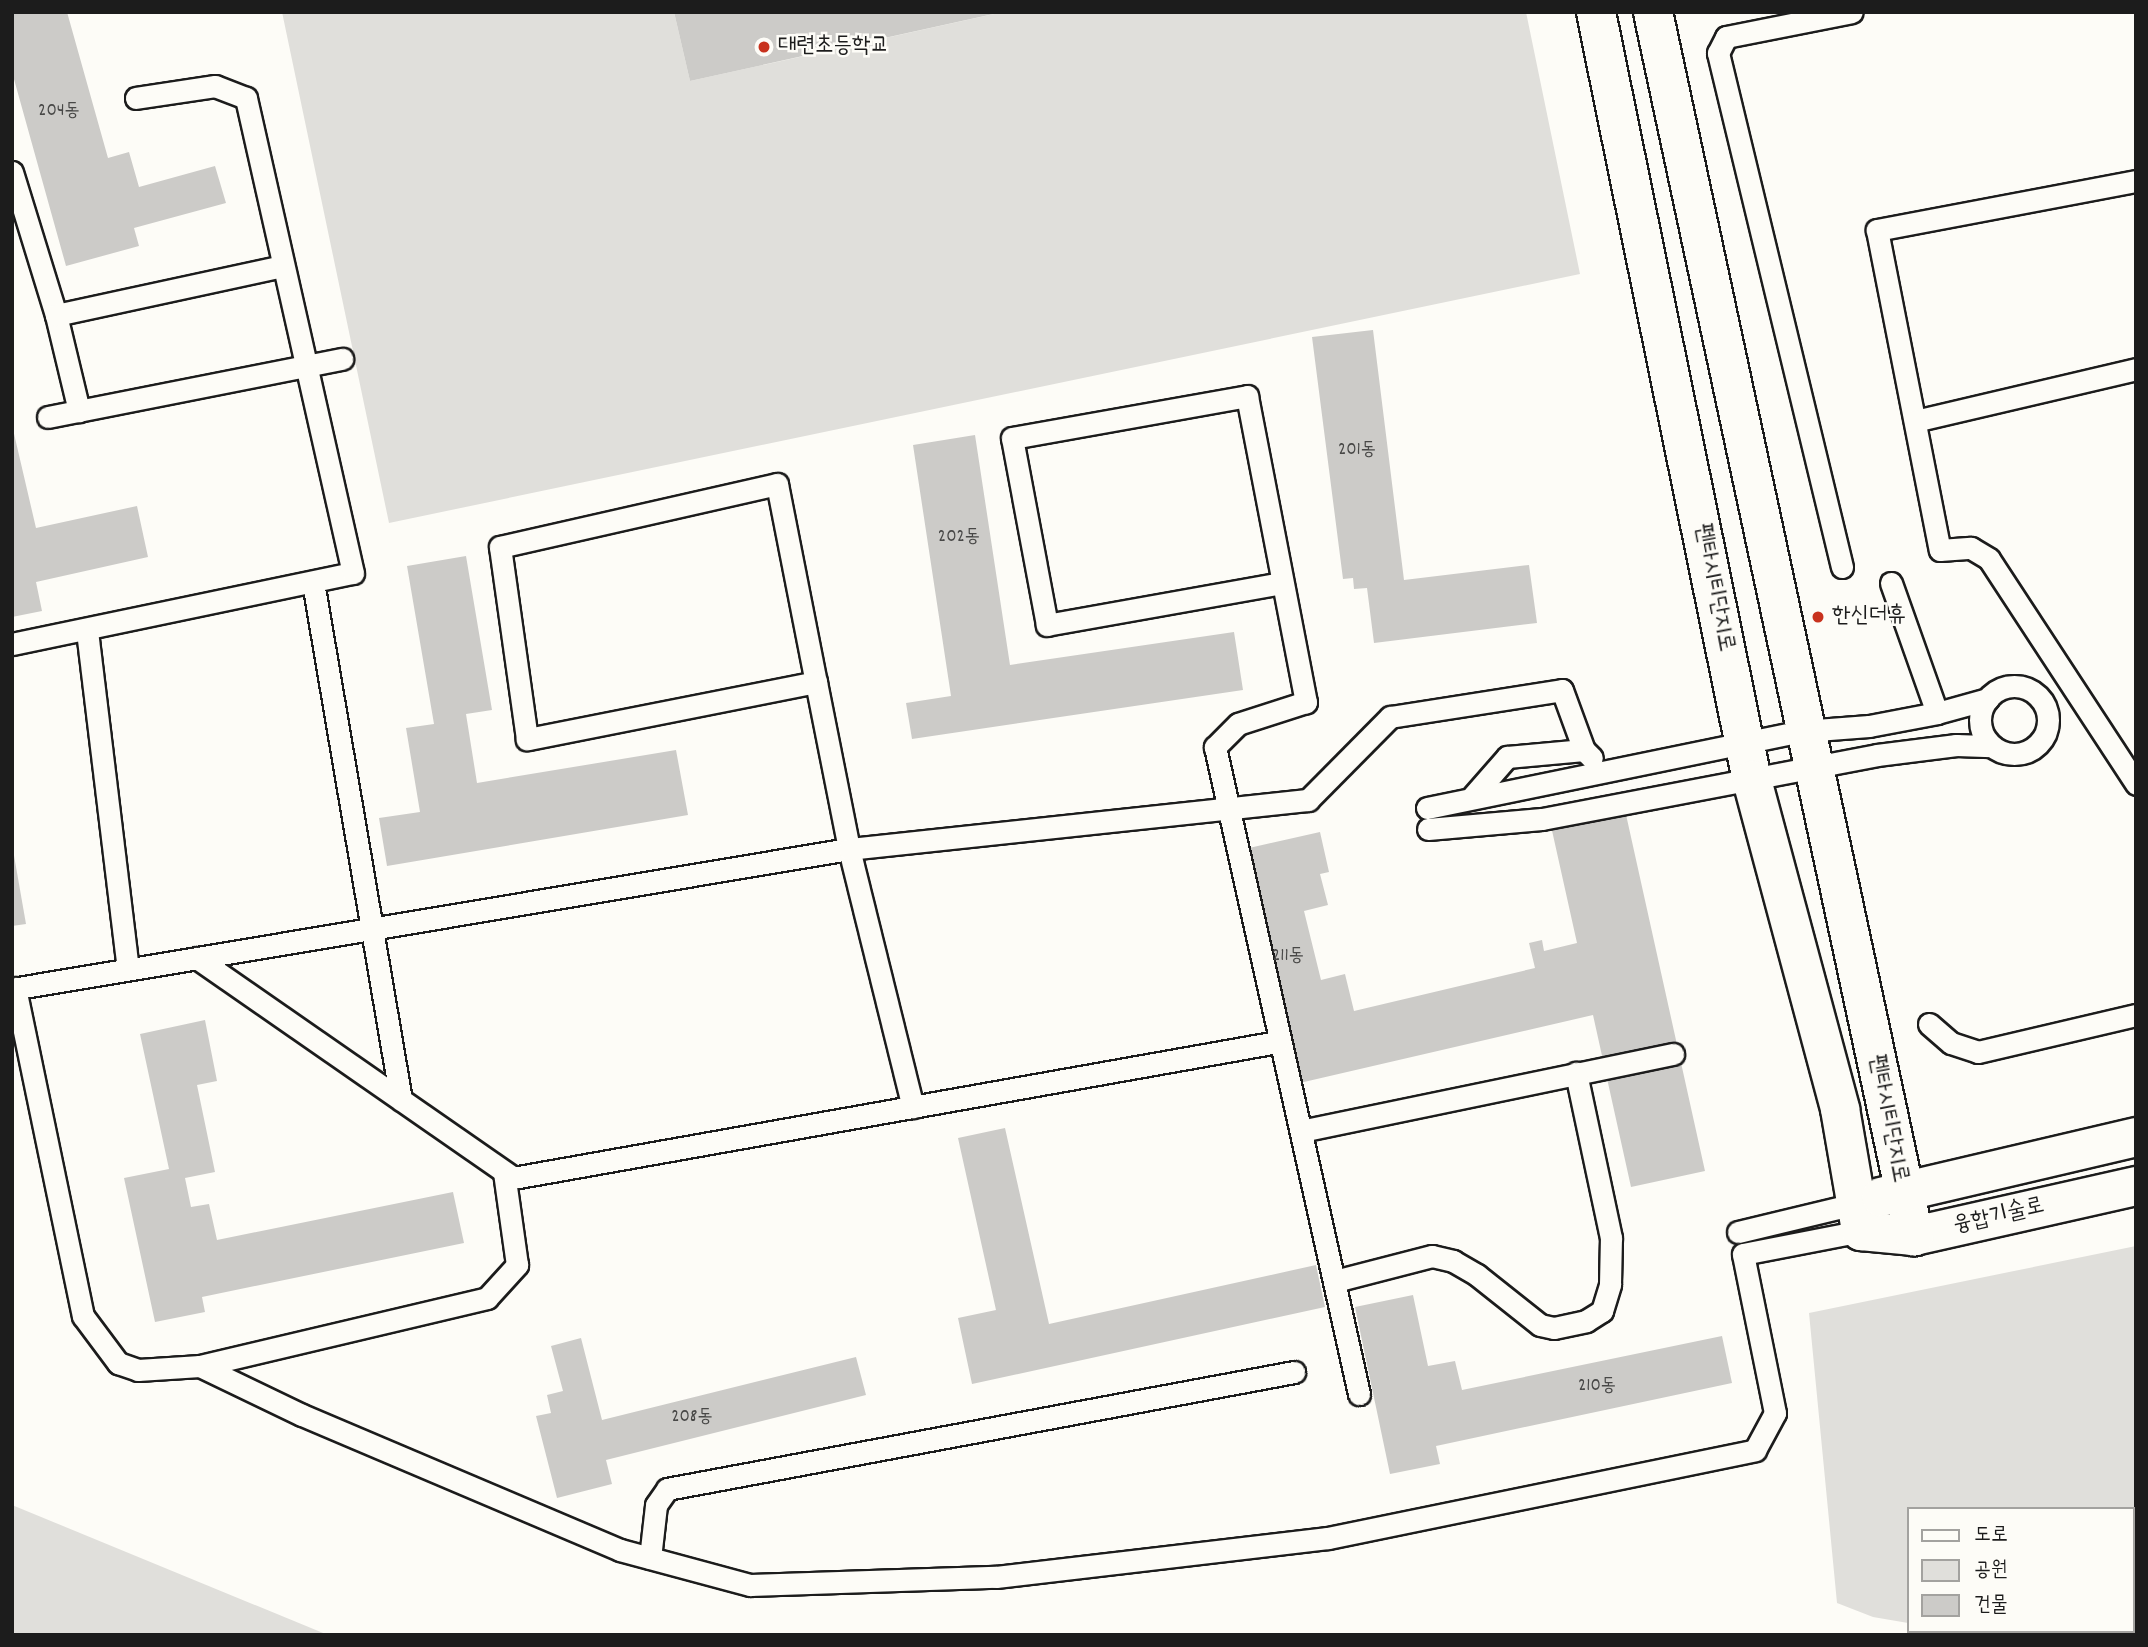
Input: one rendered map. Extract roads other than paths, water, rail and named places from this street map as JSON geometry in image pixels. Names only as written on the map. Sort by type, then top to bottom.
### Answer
[{"type":"street","name":"펜타시티단지로","points":[[1597,12],[1748,762],[1840,1109],[1858,1217],[1905,1191],[1803,731],[1653,12]]},
{"type":"street","name":"융합기술로","points":[[1905,1191],[2136,1137]]},
{"type":"street","name":"융합기술로","points":[[1858,1217],[1914,1236],[2136,1186]]},
{"type":"street","points":[[1905,1191],[1914,1236]]},
{"type":"lane","points":[[1842,567],[1718,53],[1726,37],[1852,12]]},
{"type":"lane","points":[[12,644],[87,631],[354,573],[246,98],[215,86],[136,98]]},
{"type":"lane","points":[[12,172],[22,235],[56,314],[79,411]]},
{"type":"lane","points":[[2136,181],[1877,230],[1940,550],[1971,548],[1989,559],[2136,784]]},
{"type":"lane","points":[[56,314],[284,266]]},
{"type":"lane","points":[[48,417],[342,359]]},
{"type":"lane","points":[[1915,421],[2136,369]]},
{"type":"lane","points":[[1282,583],[1047,625],[1012,438],[1247,396],[1306,702],[1238,724],[1215,747],[1277,1042],[1301,1131],[1359,1394]]},
{"type":"lane","points":[[816,682],[527,739],[499,547],[777,484],[849,849],[913,1107]]},
{"type":"lane","points":[[313,582],[374,928],[401,1100]]},
{"type":"lane","points":[[1891,583],[1937,713]]},
{"type":"lane","points":[[87,631],[128,969]]},
{"type":"lane","points":[[1803,731],[1748,762],[1542,819],[1428,819],[1473,796],[1606,772],[1748,762],[1813,770],[1877,755],[1956,745],[1992,746],[2006,754],[2028,753],[2044,738],[2049,717],[2040,697],[2019,686],[1996,691],[1987,698],[1937,713],[1869,726],[1803,731]]},
{"type":"lane","points":[[504,1172],[517,1265],[487,1298],[200,1366],[138,1370],[118,1363],[83,1316],[13,988],[849,849],[1308,800],[1390,717],[1562,690],[1584,750],[1606,772]]},
{"type":"lane","points":[[1987,698],[1980,720],[1992,746]]},
{"type":"lane","points":[[1473,796],[1507,757],[1584,750]]},
{"type":"lane","points":[[197,958],[513,1178],[1277,1042]]},
{"type":"lane","points":[[1929,1024],[1951,1043],[1978,1052],[2136,1015]]},
{"type":"lane","points":[[1301,1131],[1673,1054]]},
{"type":"lane","points":[[1335,1281],[1432,1256],[1453,1261],[1476,1275],[1540,1325],[1554,1328],[1586,1321],[1602,1311],[1609,1284],[1611,1238],[1576,1073]]},
{"type":"lane","points":[[1738,1232],[1858,1217]]},
{"type":"lane","points":[[200,1366],[314,1421],[650,1558],[750,1585],[996,1577],[1328,1538],[1755,1450],[1775,1413],[1743,1254],[1858,1217]]},
{"type":"lane","points":[[650,1558],[656,1505],[667,1489],[1294,1372]]},
{"type":"place","name":"대련초등학교","points":[[764,47]]},
{"type":"place","name":"한신더휴","points":[[1818,617]]}]
